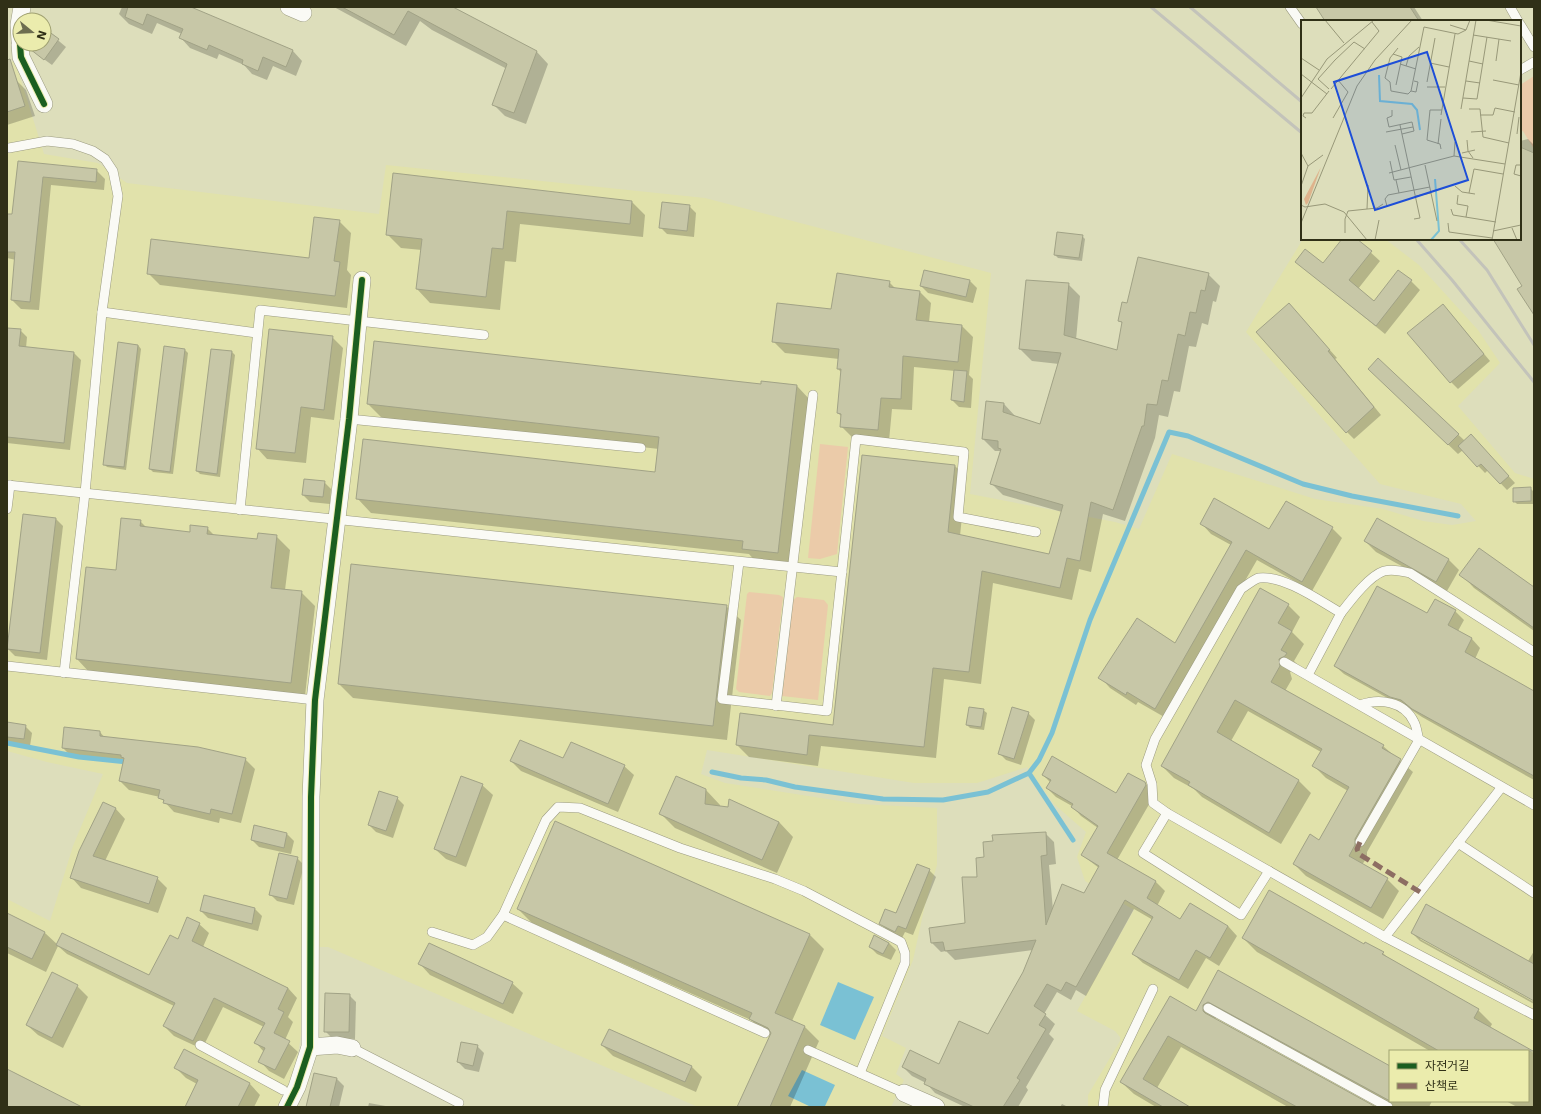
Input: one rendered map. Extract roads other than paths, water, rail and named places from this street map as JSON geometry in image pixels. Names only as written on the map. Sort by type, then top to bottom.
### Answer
[{"type":"street","points":[[21,52],[21,57],[44,104]]},
{"type":"street","points":[[287,1097],[310,1047],[311,797],[315,700],[349,419],[362,280]]},
{"type":"street","points":[[310,1047],[337,1045],[352,1048]]},
{"type":"street","points":[[904,1093],[936,1107]]},
{"type":"lane","points":[[1290,7],[1301,23]]},
{"type":"lane","points":[[1510,7],[1517,20]]},
{"type":"lane","points":[[1521,26],[1534,47]]},
{"type":"lane","points":[[1521,69],[1534,62]]},
{"type":"lane","points":[[9,148],[47,141],[73,144],[92,151],[105,159],[113,171],[118,196],[102,312],[85,493],[64,672]]},
{"type":"lane","points":[[240,510],[260,310],[484,335]]},
{"type":"lane","points":[[102,312],[257,333]]},
{"type":"lane","points":[[776,706],[813,395]]},
{"type":"lane","points":[[349,419],[640,448]]},
{"type":"lane","points":[[739,562],[722,699],[827,711],[856,439],[964,452],[958,517],[1036,532]]},
{"type":"lane","points":[[7,509],[8,485],[842,572]]},
{"type":"lane","points":[[1308,675],[1341,613],[1359,589],[1384,571],[1398,570],[1410,573],[1534,652]]},
{"type":"lane","points":[[1341,613],[1293,586],[1270,579],[1258,578],[1241,589],[1155,739],[1146,765],[1152,784],[1153,803],[1385,937],[1534,1015]]},
{"type":"lane","points":[[1284,662],[1501,788],[1534,805]]},
{"type":"lane","points":[[7,666],[315,700]]},
{"type":"lane","points":[[1360,705],[1372,700],[1385,702],[1402,708],[1414,721],[1419,740],[1360,842]]},
{"type":"lane","points":[[1385,937],[1501,788]]},
{"type":"lane","points":[[432,932],[474,945],[487,937],[503,915],[546,820],[558,807],[580,808],[680,848],[804,891],[901,942],[905,953],[905,963],[860,1073]]},
{"type":"lane","points":[[1167,812],[1142,853],[1242,915],[1269,871]]},
{"type":"lane","points":[[1458,843],[1534,893]]},
{"type":"lane","points":[[503,915],[766,1032]]},
{"type":"lane","points":[[1103,1107],[1105,1090],[1153,989]]},
{"type":"lane","points":[[1208,1008],[1388,1107]]},
{"type":"lane","points":[[200,1045],[287,1097]]},
{"type":"lane","points":[[352,1048],[459,1103]]},
{"type":"lane","points":[[808,1050],[904,1093]]},
{"type":"water","points":[[838,982],[874,997],[855,1040],[820,1025]]},
{"type":"water","points":[[802,1070],[835,1085],[825,1106],[811,1107],[788,1096]]},
{"type":"waterway","points":[[712,772],[741,778],[766,780],[795,787],[883,799],[943,800],[988,792],[1029,773],[1039,760],[1052,733],[1090,620],[1169,432],[1188,436],[1303,484],[1352,496],[1458,516]]},
{"type":"waterway","points":[[7,743],[79,757],[127,762]]},
{"type":"waterway","points":[[1029,773],[1073,840]]},
{"type":"railway","points":[[1151,7],[1301,132]]},
{"type":"railway","points":[[1190,7],[1301,101]]},
{"type":"railway","points":[[1417,240],[1452,280],[1534,382]]},
{"type":"railway","points":[[1460,240],[1487,270],[1534,345]]}]
